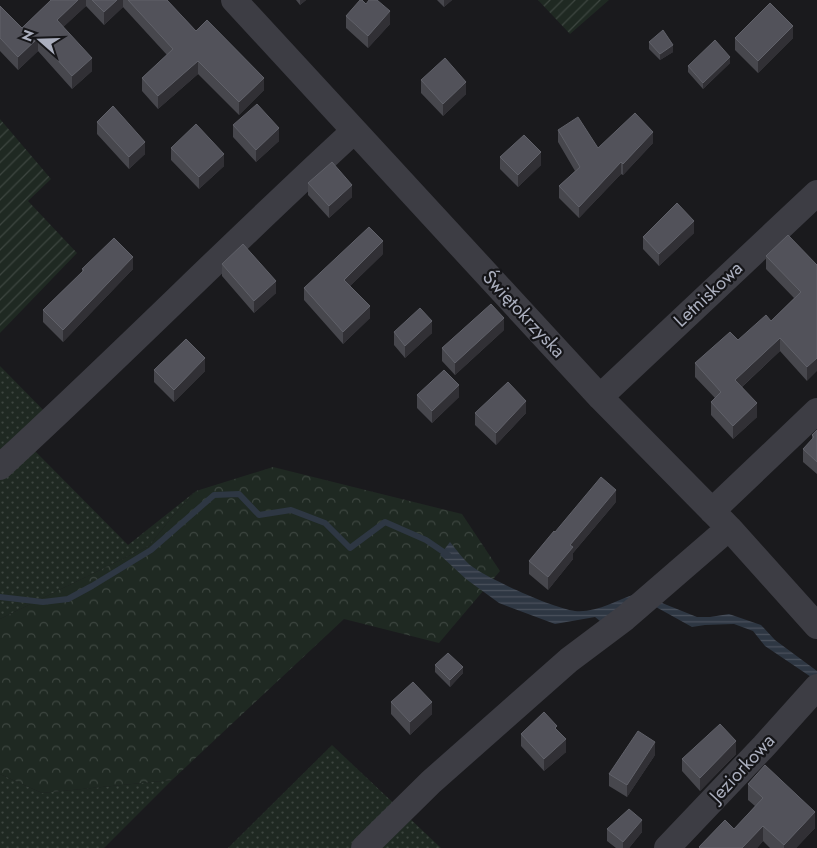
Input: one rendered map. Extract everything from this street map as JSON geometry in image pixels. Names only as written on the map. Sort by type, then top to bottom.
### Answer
[{"type":"street","name":"Świętokrzyska","points":[[234,0],[600,397],[721,520],[817,626]]},
{"type":"street","points":[[0,467],[271,207],[354,131]]},
{"type":"street","name":"Letniskowa","points":[[600,397],[817,193]]},
{"type":"street","points":[[364,848],[431,782],[569,660],[625,618],[721,520],[817,411]]},
{"type":"street","name":"Jeziorkowa","points":[[667,848],[817,687]]},
{"type":"green space","points":[[538,0],[609,0],[570,34]]},
{"type":"green space","points":[[0,119],[51,179],[28,201],[77,253],[0,333]]},
{"type":"green space","points":[[0,366],[56,423],[33,449],[128,545],[196,491],[149,546],[0,619]]},
{"type":"green space","points":[[273,467],[462,514],[500,571],[439,643],[344,619],[172,780],[42,793],[0,774],[0,619],[149,546],[196,491]]},
{"type":"green space","points":[[332,745],[441,848],[228,848]]},
{"type":"green space","points":[[0,774],[42,793],[172,780],[104,848],[0,848]]},
{"type":"water","points":[[450,542],[467,563],[491,578],[565,609],[575,611],[591,610],[637,593],[697,617],[729,614],[761,625],[775,640],[817,671],[817,681],[765,646],[753,631],[734,624],[692,627],[656,607],[600,621],[595,617],[555,624],[499,603],[466,579],[440,555]]},
{"type":"building","points":[[51,0],[78,0],[57,20],[92,58],[72,76],[38,38],[18,57],[0,38],[0,6],[22,28]]},
{"type":"building","points":[[92,0],[117,0],[104,12]]},
{"type":"building","points":[[128,0],[167,0],[196,31],[207,20],[264,78],[239,102],[198,61],[158,96],[142,78],[173,49]]},
{"type":"building","points":[[360,0],[366,4],[369,0],[377,0],[390,11],[368,36],[346,16]]},
{"type":"building","points":[[770,3],[793,26],[758,61],[735,38]]},
{"type":"building","points":[[663,30],[673,45],[660,54],[649,42]]},
{"type":"building","points":[[715,40],[730,57],[703,83],[688,66]]},
{"type":"building","points":[[445,58],[466,82],[443,104],[421,80]]},
{"type":"building","points":[[257,104],[279,128],[256,150],[233,125]]},
{"type":"building","points":[[113,106],[145,142],[129,157],[97,122]]},
{"type":"building","points":[[635,113],[653,132],[623,164],[621,162],[579,207],[559,186],[580,167],[558,130],[578,117],[598,148]]},
{"type":"building","points":[[196,124],[224,154],[199,177],[171,148]]},
{"type":"building","points":[[524,135],[541,152],[518,175],[500,157]]},
{"type":"building","points":[[332,162],[352,185],[329,206],[308,183]]},
{"type":"building","points":[[677,203],[694,221],[659,254],[643,237]]},
{"type":"building","points":[[369,227],[383,241],[344,280],[370,306],[343,332],[304,288]]},
{"type":"building","points":[[788,235],[817,265],[817,358],[807,367],[780,338],[735,380],[757,403],[733,426],[711,402],[721,392],[695,363],[730,332],[738,340],[766,315],[771,321],[801,292],[766,256]]},
{"type":"building","points":[[114,238],[133,257],[63,330],[43,310]]},
{"type":"building","points":[[243,244],[276,281],[254,301],[222,264]]},
{"type":"building","points":[[491,304],[504,318],[455,363],[442,348]]},
{"type":"building","points":[[420,308],[432,321],[405,346],[394,332]]},
{"type":"building","points":[[186,339],[205,358],[174,390],[154,370]]},
{"type":"building","points":[[444,370],[459,385],[432,411],[417,395]]},
{"type":"building","points":[[508,382],[526,401],[496,433],[475,413]]},
{"type":"building","points":[[817,430],[817,462],[803,449],[814,437],[812,435]]},
{"type":"building","points":[[601,477],[616,490],[570,545],[573,547],[548,577],[529,561]]},
{"type":"building","points":[[448,653],[463,667],[450,680],[435,665]]},
{"type":"building","points":[[413,682],[432,702],[410,722],[391,702]]},
{"type":"building","points":[[544,712],[557,726],[555,728],[566,739],[544,759],[521,734]]},
{"type":"building","points":[[720,724],[736,741],[700,778],[682,759]]},
{"type":"building","points":[[638,731],[655,742],[627,785],[609,774]]},
{"type":"building","points":[[765,765],[815,812],[784,845],[763,826],[742,848],[700,848],[725,820],[734,829],[763,798],[748,784]]},
{"type":"building","points":[[629,809],[642,820],[623,842],[607,829]]},
{"type":"waterway","points":[[0,597],[43,602],[68,599],[151,550],[214,495],[239,494],[259,515],[291,510],[325,523],[350,548],[385,522],[426,540],[448,555]]}]
